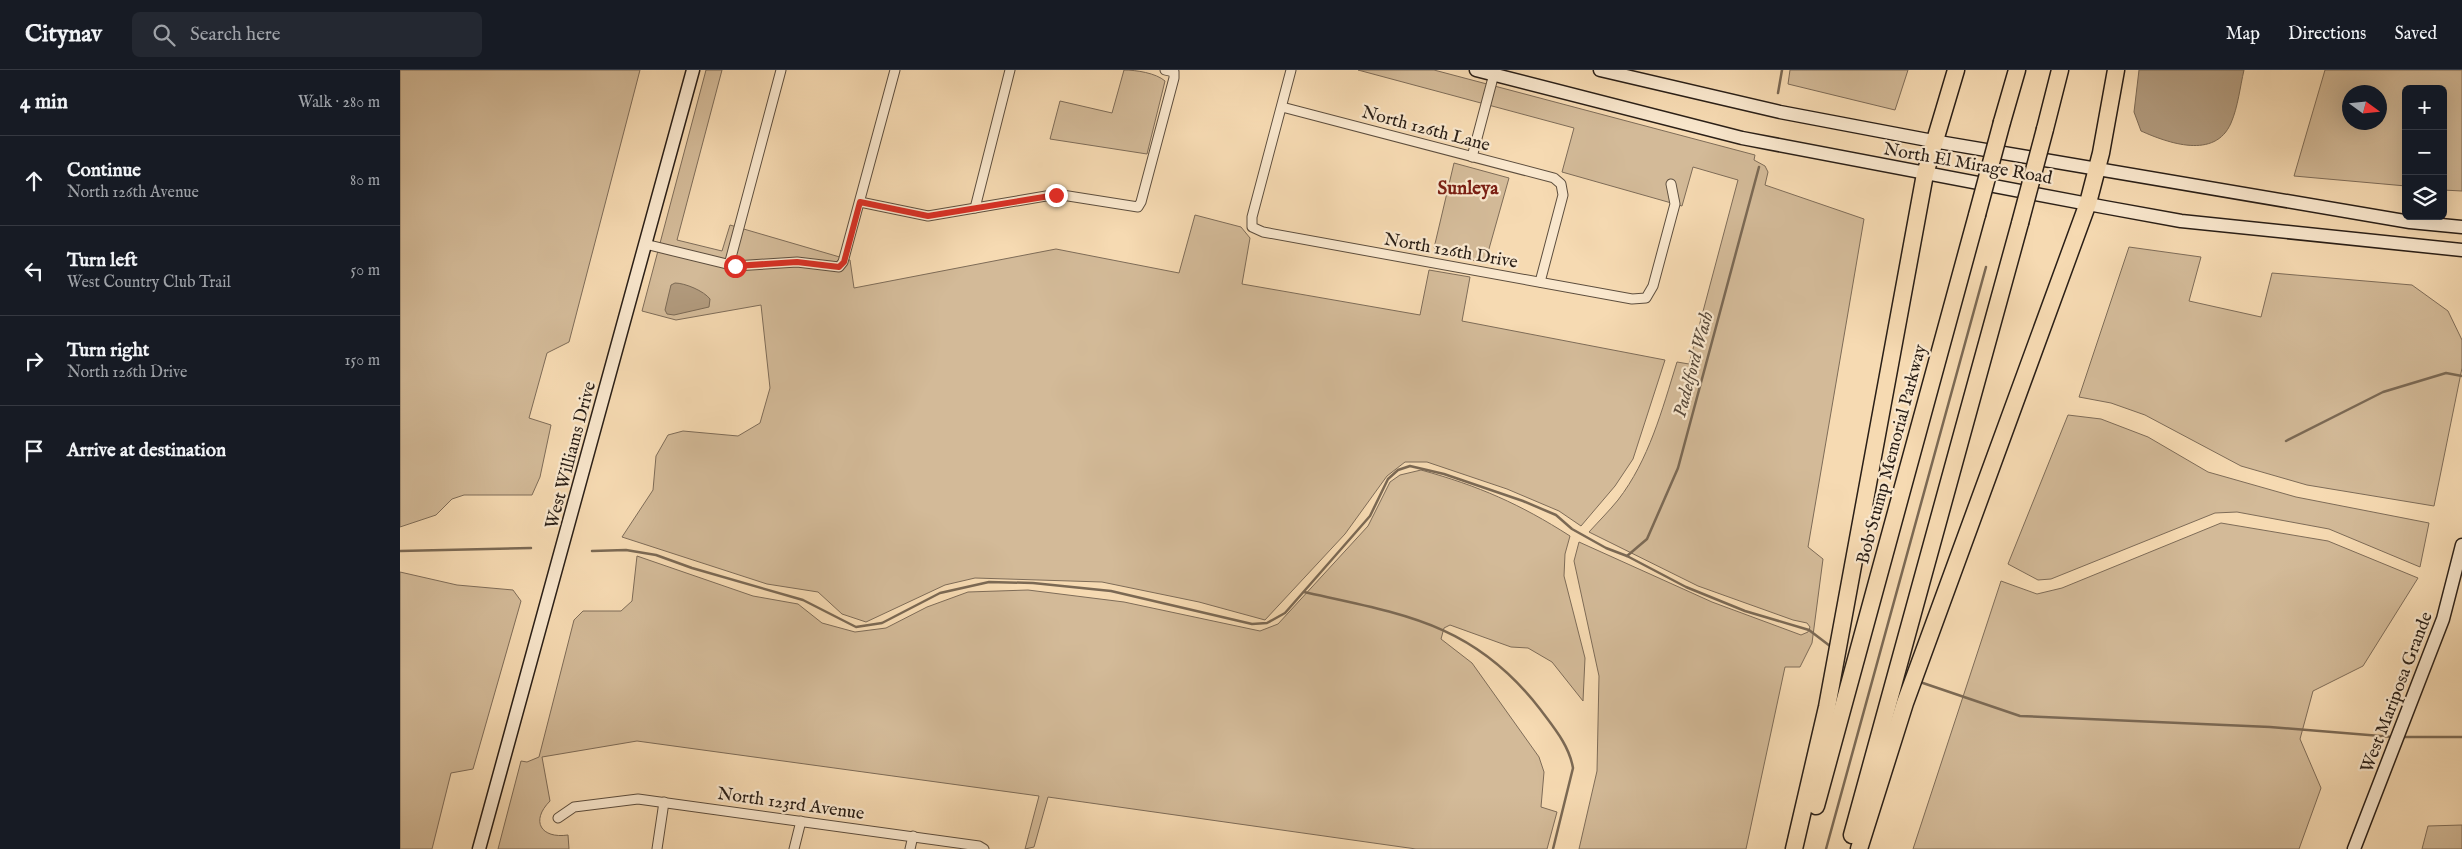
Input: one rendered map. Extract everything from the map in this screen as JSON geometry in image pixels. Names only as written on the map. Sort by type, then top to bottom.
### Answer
[{"type":"highway","points":[[1794,849],[1835,664],[1925,174],[1956,70]]},
{"type":"highway","name":"Bob Stump Memorial Parkway","points":[[1804,849],[2017,70]]},
{"type":"highway","points":[[1859,849],[1898,701],[1903,653],[2060,70]]},
{"type":"highway","points":[[1848,849],[1898,701],[1921,660],[2088,203],[2097,169],[2116,70]]},
{"type":"main road","name":"West Williams Drive","points":[[479,849],[574,510],[693,70]]},
{"type":"main road","name":"North El Mirage Road","points":[[1476,70],[1495,72],[1742,138],[2181,221],[2462,250]]},
{"type":"main road","name":"North El Mirage Road","points":[[1600,70],[1767,110],[1934,141],[2410,222],[2462,227]]},
{"type":"main road","name":"West Mariposa Grande","points":[[2354,849],[2443,619],[2462,545]]},
{"type":"street","points":[[729,265],[780,70]]},
{"type":"street","points":[[645,244],[729,265],[797,262],[839,267],[844,262],[895,70]]},
{"type":"street","points":[[975,208],[1010,70]]},
{"type":"street","points":[[1282,107],[1291,70]]},
{"type":"street","points":[[860,202],[923,216],[1056,195],[1138,207],[1141,202],[1174,78],[1169,71]]},
{"type":"street","points":[[1472,157],[1495,72]]},
{"type":"street","name":"North 126th Lane","points":[[1282,107],[1554,178],[1561,184],[1563,195],[1540,282]]},
{"type":"street","name":"North 126th Drive","points":[[1282,107],[1252,217],[1252,227],[1271,234],[1632,299],[1646,298],[1653,286],[1675,204],[1671,184]]},
{"type":"street","name":"North 123rd Avenue","points":[[558,818],[574,807],[638,799],[913,836],[979,846],[984,849]]},
{"type":"street","points":[[657,849],[664,802]]},
{"type":"street","points":[[794,849],[800,821]]},
{"type":"street","points":[[910,849],[913,836]]},
{"type":"shaded area","points":[[400,70],[640,70],[569,342],[547,353],[529,418],[551,425],[540,477],[532,495],[464,495],[452,499],[436,515],[400,527]]},
{"type":"shaded area","points":[[706,70],[722,70],[677,240],[722,251],[730,225],[850,260],[854,288],[1056,249],[1179,273],[1195,215],[1241,227],[1250,238],[1242,284],[1420,315],[1429,270],[1470,277],[1462,321],[1665,360],[1633,459],[1615,486],[1581,526],[1559,511],[1507,489],[1427,462],[1405,462],[1387,476],[1345,534],[1265,620],[1199,602],[1102,582],[975,578],[945,585],[866,622],[842,614],[818,592],[767,584],[622,537],[653,490],[656,456],[668,435],[683,431],[738,436],[760,423],[770,388],[761,305],[676,320],[642,311]]},
{"type":"shaded area","points":[[1124,70],[1140,71],[1165,81],[1147,154],[1050,139],[1060,101],[1112,113]]},
{"type":"shaded area","points":[[1358,70],[1434,70],[1755,155],[1754,160],[1765,166],[1768,172],[1765,185],[1864,219],[1808,547],[1823,559],[1812,643],[1800,667],[1785,667],[1746,849],[1579,849],[1597,771],[1599,676],[1574,561],[1579,542],[1712,602],[1801,635],[1808,632],[1810,627],[1807,623],[1793,620],[1698,586],[1589,532],[1618,500],[1638,468],[1654,434],[1677,362],[1689,364],[1738,180],[1693,167],[1682,206],[1562,172],[1574,128]]},
{"type":"shaded area","points":[[1790,70],[1908,70],[1895,110],[1788,84]]},
{"type":"shaded area","points":[[2139,70],[2244,70],[2233,117],[2224,134],[2214,142],[2203,145],[2190,145],[2164,140],[2141,131],[2134,112]]},
{"type":"shaded area","points":[[2325,70],[2462,70],[2462,191],[2447,190],[2447,85],[2402,85],[2402,186],[2294,176]]},
{"type":"shaded area","points":[[1454,163],[1509,178],[1485,263],[1439,253],[1434,248]]},
{"type":"shaded area","points":[[2129,247],[2201,257],[2189,301],[2261,317],[2272,273],[2412,285],[2448,311],[2462,340],[2462,368],[2434,506],[2307,485],[2241,466],[2145,415],[2111,403],[2079,397]]},
{"type":"shaded area","points":[[675,283],[699,290],[710,299],[709,307],[674,315],[667,314],[665,310],[671,285]]},
{"type":"shaded area","points":[[2068,415],[2101,419],[2148,437],[2208,472],[2296,497],[2429,523],[2420,567],[2329,529],[2237,512],[2215,513],[2051,579],[2038,580],[2008,564]]},
{"type":"shaded area","points":[[1421,470],[1480,489],[1534,514],[1570,536],[1565,554],[1564,576],[1585,658],[1583,701],[1552,662],[1528,648],[1511,647],[1450,625],[1444,628],[1441,639],[1472,663],[1539,757],[1544,772],[1541,807],[1557,812],[1547,849],[1416,849],[1048,797],[1034,847],[1025,849],[1039,796],[637,741],[542,757],[550,801],[541,815],[541,827],[551,834],[559,836],[568,835],[569,849],[498,849],[521,761],[527,762],[539,757],[574,620],[583,611],[621,611],[632,601],[637,556],[753,596],[798,604],[822,623],[855,632],[886,628],[927,607],[968,592],[1028,590],[1124,602],[1260,631],[1278,624],[1368,526],[1390,482],[1400,475]]},
{"type":"shaded area","points":[[2221,523],[2328,541],[2418,578],[2363,666],[2313,691],[2300,739],[2321,788],[2299,849],[1913,849],[2001,581],[2037,594],[2062,588]]},
{"type":"shaded area","points":[[400,572],[457,585],[513,590],[521,601],[473,769],[451,773],[432,849],[400,849]]},
{"type":"shaded area","points":[[2462,825],[2462,849],[2422,849],[2428,826]]},
{"type":"waterway","name":"Padelford Wash","points":[[1778,93],[1782,70]]},
{"type":"waterway","name":"Padelford Wash","points":[[1627,556],[1647,539],[1678,468],[1759,167]]},
{"type":"waterway","points":[[1826,849],[1986,267]]},
{"type":"waterway","points":[[2286,441],[2383,392],[2446,373],[2462,376]]},
{"type":"waterway","points":[[592,551],[626,550],[656,555],[692,568],[803,600],[856,627],[882,623],[940,593],[989,582],[1033,583],[1111,591],[1252,624],[1267,623],[1285,613],[1370,516],[1388,479],[1398,470],[1410,466],[1444,474],[1523,501],[1556,515],[1572,529],[1606,548],[1627,556],[1686,587],[1745,611],[1809,630],[1830,646]]},
{"type":"waterway","points":[[400,551],[531,548]]},
{"type":"waterway","points":[[1304,592],[1373,607],[1434,626],[1462,640],[1489,658],[1515,680],[1540,709],[1560,737],[1568,752],[1573,768],[1553,849]]},
{"type":"waterway","points":[[1920,682],[2020,716],[2270,727],[2393,737]]},
{"type":"waterway","points":[[2401,737],[2462,737]]},
{"type":"district","name":"Sunleya","points":[[1468,187]]},
{"type":"route","points":[[735,266],[797,262],[834,268],[839,267],[844,262],[860,202],[917,216],[928,216],[1056,195]]}]
